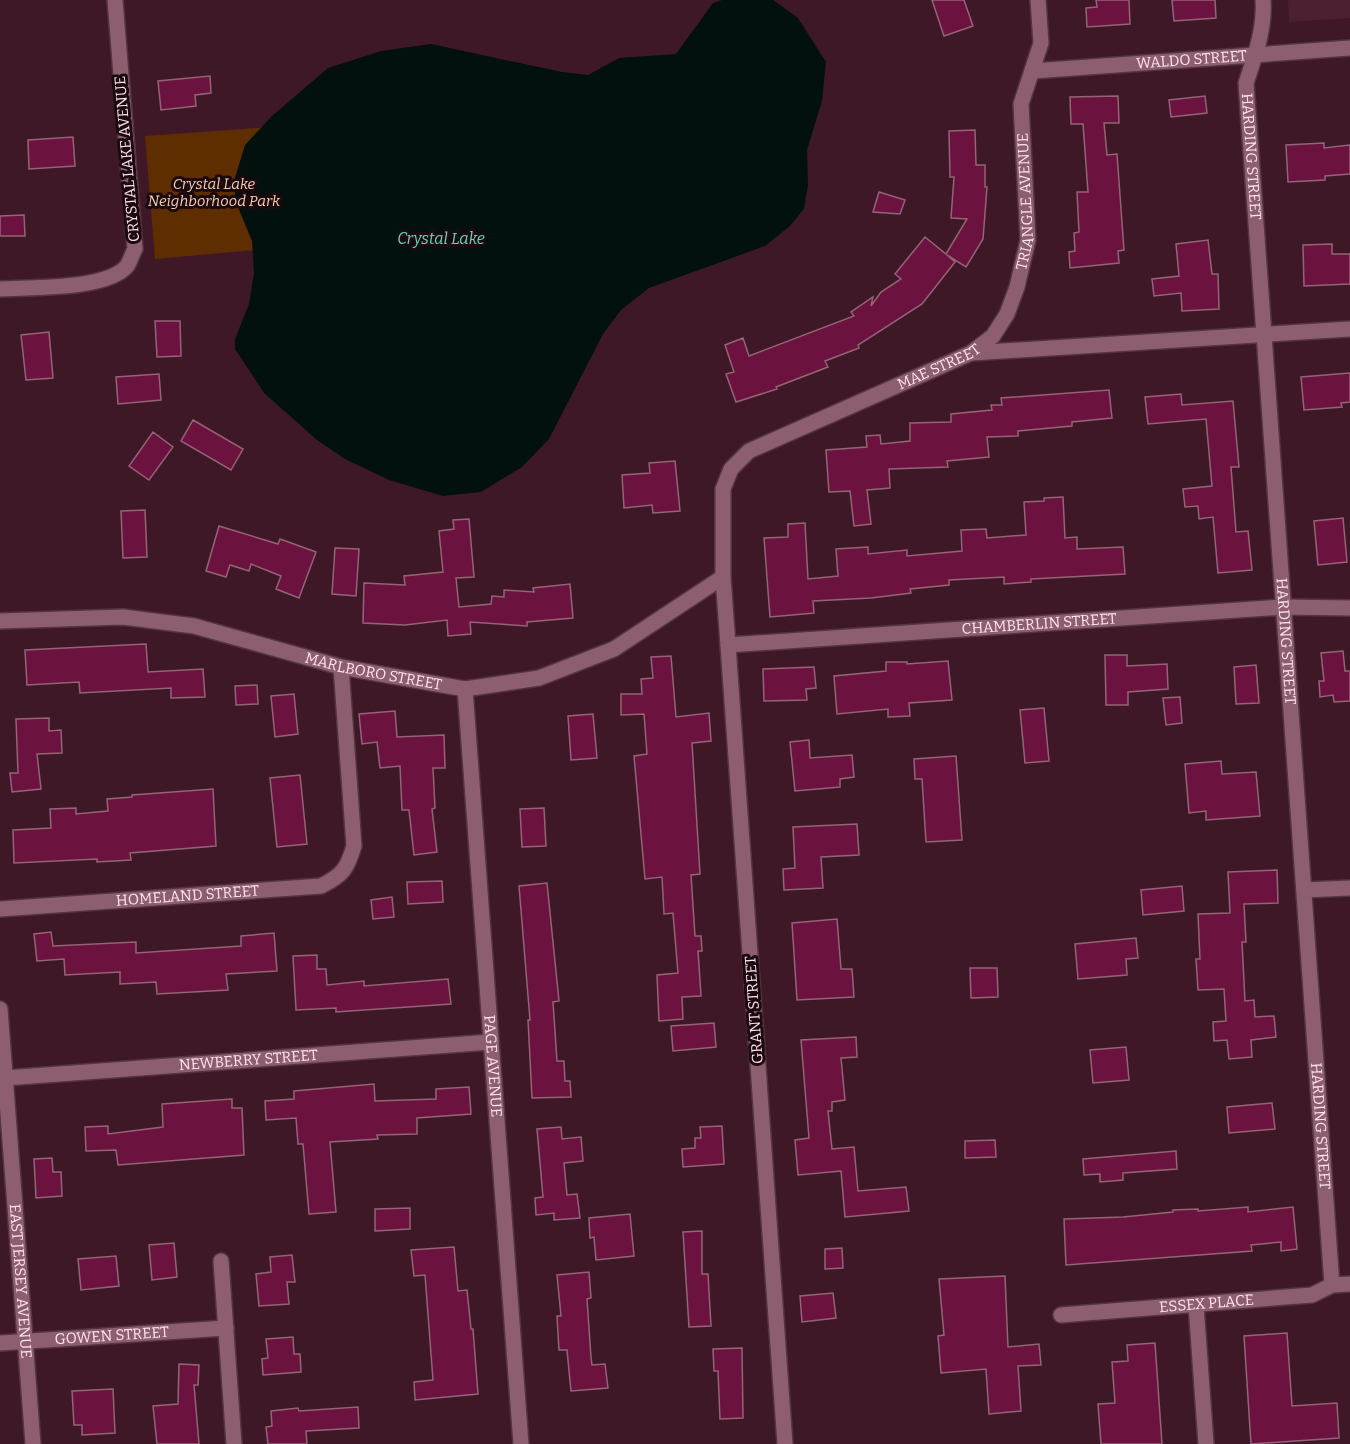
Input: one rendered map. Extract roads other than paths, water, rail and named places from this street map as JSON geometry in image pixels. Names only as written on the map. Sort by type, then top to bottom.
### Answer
[{"type":"street","name":"CRYSTAL LAKE AVENUE","points":[[0,289],[80,284],[109,279],[127,266],[135,249],[115,0]]},
{"type":"street","name":"TRIANGLE AVENUE","points":[[971,353],[993,336],[1007,315],[1017,287],[1028,240],[1021,104],[1041,43],[1038,0]]},
{"type":"street","name":"HARDING STREET","points":[[1263,0],[1264,19],[1246,83],[1332,1285]]},
{"type":"street","name":"WALDO STREET","points":[[1033,71],[1350,48]]},
{"type":"street","name":"MAE STREET","points":[[723,577],[723,489],[731,469],[749,451],[971,353],[1350,329]]},
{"type":"street","name":"GRANT STREET","points":[[723,577],[785,1444]]},
{"type":"street","name":"MARLBORO STREET","points":[[0,621],[123,617],[194,626],[341,667],[465,689],[539,678],[614,649],[723,577]]},
{"type":"street","name":"CHAMBERLIN STREET","points":[[728,645],[1283,607],[1350,608]]},
{"type":"street","name":"HOMELAND STREET","points":[[0,909],[321,886],[337,878],[348,866],[354,846],[341,667]]},
{"type":"street","name":"PAGE AVENUE","points":[[465,689],[520,1444]]},
{"type":"street","points":[[1304,890],[1350,888]]},
{"type":"street","name":"EAST JERSEY AVENUE","points":[[0,1009],[33,1444]]},
{"type":"street","name":"NEWBERRY STREET","points":[[5,1078],[491,1042]]},
{"type":"street","points":[[221,1261],[234,1444]]},
{"type":"street","name":"ESSEX PLACE","points":[[1061,1315],[1312,1295],[1332,1285],[1350,1284]]},
{"type":"street","points":[[1196,1305],[1206,1444]]},
{"type":"street","name":"GOWEN STREET","points":[[0,1343],[226,1328]]},
{"type":"water","name":"Crystal Lake","points":[[722,0],[773,0],[798,18],[826,62],[822,101],[807,150],[808,185],[804,209],[790,226],[765,246],[649,288],[621,310],[603,334],[549,439],[522,467],[481,492],[443,496],[389,480],[345,459],[317,440],[264,393],[235,349],[235,339],[249,304],[254,273],[252,241],[235,200],[235,178],[245,145],[272,116],[328,68],[381,51],[431,44],[562,72],[588,75],[619,58],[676,54],[713,3]]},
{"type":"park label","name":"Crystal Lake Neighborhood Park","points":[[214,192]]}]
